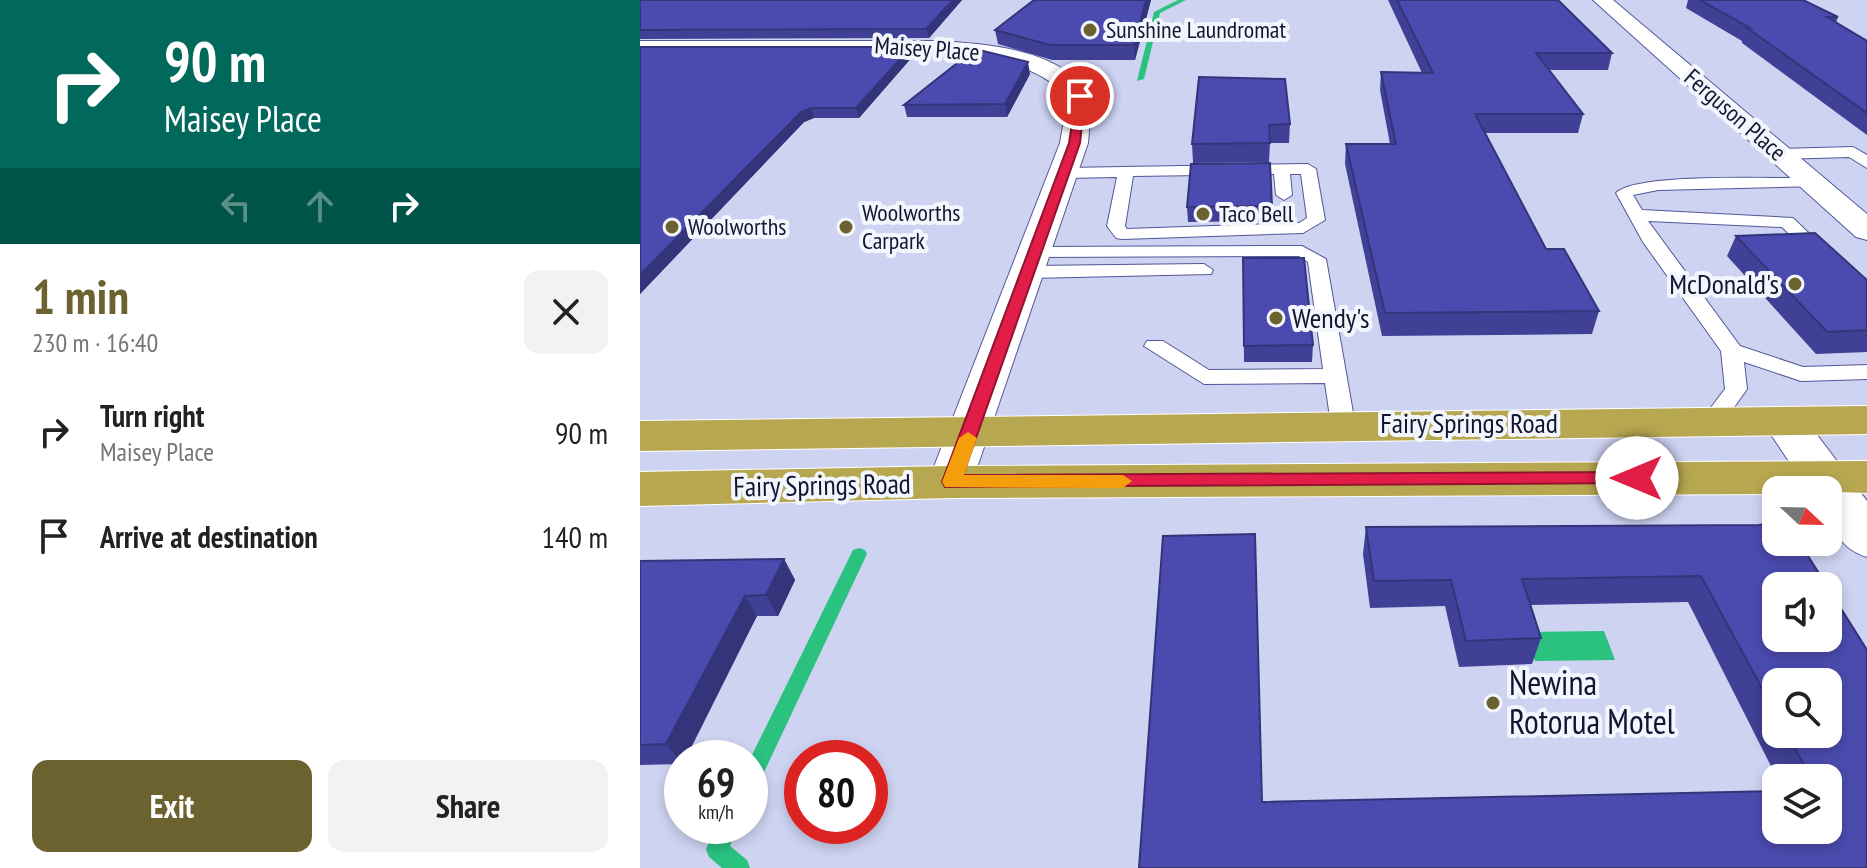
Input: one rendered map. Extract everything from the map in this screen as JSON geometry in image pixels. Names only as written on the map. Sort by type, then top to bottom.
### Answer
[{"type":"highway","name":"Fairy Springs Road","points":[[640,436],[1343,424],[1867,420]]},
{"type":"highway","name":"Fairy Springs Road","points":[[640,489],[951,482],[1845,477]]},
{"type":"street","name":"Ferguson Place","points":[[1602,0],[1865,226]]},
{"type":"street","name":"Maisey Place","points":[[640,47],[927,46],[1019,59],[1067,79],[1080,96],[1074,143],[1064,173],[951,482]]},
{"type":"street","points":[[1784,421],[1845,477],[1867,538]]},
{"type":"lane","points":[[1780,154],[1853,152],[1867,163]]},
{"type":"lane","points":[[1064,173],[1308,169],[1316,220],[1303,228],[1167,230],[1131,236],[1122,234],[1116,226],[1126,172]]},
{"type":"lane","points":[[1282,170],[1284,195]]},
{"type":"lane","points":[[1712,422],[1736,389],[1732,351],[1652,242],[1624,193],[1635,187],[1814,183]]},
{"type":"lane","points":[[1637,215],[1787,222],[1867,300]]},
{"type":"lane","points":[[1033,262],[1167,261],[1302,251],[1317,259],[1343,424]]},
{"type":"lane","points":[[1167,261],[1204,270]]},
{"type":"lane","points":[[1155,346],[1204,377],[1335,376]]},
{"type":"lane","points":[[1732,351],[1801,374],[1867,372]]},
{"type":"shaded area","points":[[1604,631],[1615,660],[1535,661],[1526,632]]},
{"type":"building","points":[[640,0],[953,0],[926,29],[640,30]]},
{"type":"building","points":[[1034,0],[1146,0],[1134,45],[1050,45],[995,30]]},
{"type":"building","points":[[1397,0],[1558,0],[1612,53],[1536,53],[1583,114],[1475,114],[1546,249],[1564,249],[1599,311],[1385,313],[1346,144],[1396,144],[1381,72],[1433,73]]},
{"type":"building","points":[[1700,0],[1803,0],[1838,17],[1827,17],[1867,41],[1867,113],[1747,28],[1750,28]]},
{"type":"building","points":[[640,47],[911,47],[856,108],[811,108],[801,112],[640,275]]},
{"type":"building","points":[[975,49],[1028,62],[1005,104],[904,105]]},
{"type":"building","points":[[1199,77],[1285,79],[1290,124],[1269,125],[1270,143],[1192,144]]},
{"type":"building","points":[[1270,163],[1272,206],[1187,207],[1191,164]]},
{"type":"building","points":[[1815,233],[1867,280],[1867,330],[1827,332],[1736,236]]},
{"type":"building","name":"Wendy's","points":[[1243,258],[1304,258],[1313,345],[1244,346]]},
{"type":"building","points":[[1762,524],[1762,556],[1808,556],[1818,572],[1762,572],[1762,652],[1842,652],[1842,610],[1867,650],[1867,868],[1139,868],[1163,536],[1255,534],[1262,802],[1762,791],[1762,844],[1842,844],[1842,764],[1803,764],[1795,748],[1842,748],[1842,668],[1762,668],[1762,688],[1701,576],[1522,579],[1541,638],[1466,641],[1451,580],[1374,581],[1366,527]]},
{"type":"building","points":[[784,559],[766,595],[745,596],[664,744],[640,745],[640,561]]},
{"type":"waterway","points":[[1140,79],[1157,12],[1183,0]]},
{"type":"waterway","points":[[768,743],[859,554]]},
{"type":"waterway","points":[[719,844],[717,849],[739,868]]},
{"type":"slow traffic","points":[[968,438],[951,482],[1123,481]]},
{"type":"place","name":"Sunshine Laundromat","points":[[1090,30]]},
{"type":"place","name":"Taco Bell","points":[[1203,214]]},
{"type":"place","name":"Woolworths","points":[[672,227]]},
{"type":"place","name":"Woolworths Carpark","points":[[846,227]]},
{"type":"place","name":"McDonald's","points":[[1795,284]]},
{"type":"place","name":"Wendy's","points":[[1276,318]]},
{"type":"place","name":"Newina Rotorua Motel","points":[[1493,703]]},
{"type":"route","points":[[1080,96],[1074,143],[951,482],[1637,478]]}]
